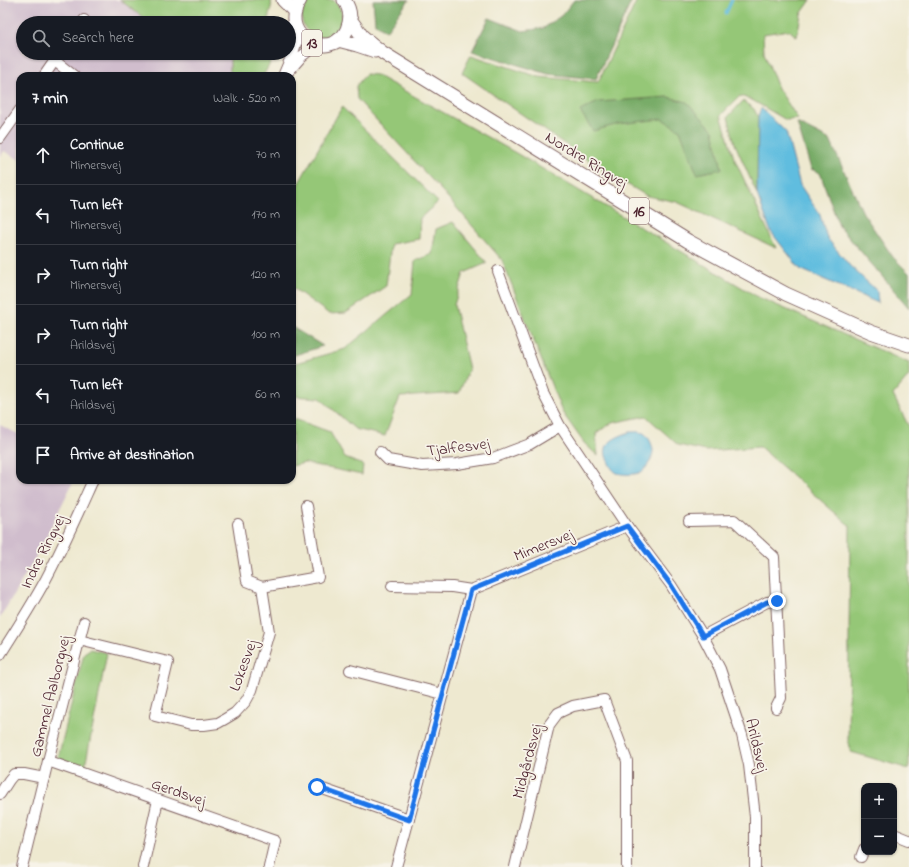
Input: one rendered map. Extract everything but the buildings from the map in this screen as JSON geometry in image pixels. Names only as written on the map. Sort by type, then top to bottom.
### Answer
[{"type":"main road","name":"13","points":[[283,0],[294,12]]},
{"type":"main road","name":"13","points":[[294,16],[294,12],[300,0]]},
{"type":"main road","points":[[345,1],[350,13],[350,19]]},
{"type":"main road","name":"13","points":[[296,26],[299,33],[310,42],[316,45],[328,45],[343,36],[350,19]]},
{"type":"main road","name":"Nordre Ringvej","points":[[350,19],[362,36],[382,53],[688,241],[786,294],[871,332],[909,345]]},
{"type":"main road","name":"Nordre Ringvej","points":[[338,40],[382,53]]},
{"type":"street","points":[[296,43],[299,33]]},
{"type":"street","points":[[287,72],[302,56],[316,45]]},
{"type":"street","points":[[47,72],[56,60]]},
{"type":"street","points":[[61,60],[71,72]]},
{"type":"street","points":[[285,72],[290,60]]},
{"type":"street","points":[[0,138],[16,116]]},
{"type":"street","points":[[498,271],[543,393],[560,426],[627,526]]},
{"type":"street","name":"Tjalfesvej","points":[[380,452],[388,460],[422,466],[457,464],[493,458],[530,444],[560,426]]},
{"type":"street","name":"Indre Ringvej","points":[[0,655],[46,580],[91,484]]},
{"type":"street","points":[[238,524],[247,580],[262,587],[318,577],[306,506]]},
{"type":"street","name":"Arildsvej","points":[[689,522],[734,520],[774,557],[781,698],[776,708]]},
{"type":"street","name":"Mimersvej","points":[[392,586],[471,590],[627,526]]},
{"type":"street","name":"Arildsvej","points":[[627,526],[671,585],[703,636],[720,669],[742,735],[749,765],[755,817],[755,867]]},
{"type":"street","name":"Lokesvej","points":[[79,640],[168,662],[155,716],[191,725],[204,725],[218,722],[235,713],[246,701],[252,690],[269,632],[262,587]]},
{"type":"street","points":[[396,867],[471,590]]},
{"type":"street","points":[[703,636],[767,602],[777,601]]},
{"type":"street","name":"Gammel Aalborgvej","points":[[22,867],[84,622]]},
{"type":"street","points":[[350,670],[443,694]]},
{"type":"street","name":"Midgårdsvej","points":[[515,867],[549,725],[558,713],[573,706],[604,700],[627,761],[627,867]]},
{"type":"street","name":"Gerdsvej","points":[[48,761],[275,841],[269,867]]},
{"type":"street","name":"Gammel Aalborgvej","points":[[0,794],[14,774],[24,774],[44,778]]},
{"type":"street","points":[[317,787],[409,820]]},
{"type":"street","points":[[144,867],[158,800]]},
{"type":"street","points":[[897,835],[909,840]]},
{"type":"shaded area","points":[[0,0],[120,0],[141,16],[16,16],[16,60],[230,60],[230,72],[16,72],[16,158],[4,151],[0,158]]},
{"type":"shaded area","points":[[0,425],[16,433],[16,484],[72,484],[39,551],[0,618]]},
{"type":"green space","points":[[120,0],[271,0],[269,16],[141,16]]},
{"type":"green space","points":[[312,0],[333,0],[339,7],[342,15],[341,23],[338,30],[332,35],[317,37],[309,32],[304,26],[302,19],[303,11],[305,6]]},
{"type":"green space","points":[[373,0],[409,0],[386,31],[375,23]]},
{"type":"green space","points":[[574,0],[632,0],[596,79],[548,74],[472,51],[489,18],[523,31],[544,28],[562,15]]},
{"type":"green space","points":[[637,0],[811,0],[801,14],[797,37],[789,30],[763,34],[764,52],[778,88],[798,119],[786,120],[752,100],[740,96],[721,115],[734,158],[776,248],[677,202],[647,196],[598,167],[462,73],[471,55],[539,77],[598,82]]},
{"type":"green space","points":[[230,60],[272,60],[265,72],[230,72]]},
{"type":"green space","points":[[366,74],[376,75],[516,153],[758,297],[909,363],[909,376],[893,395],[909,427],[909,769],[851,752],[848,743],[850,526],[760,447],[706,451],[678,445],[646,416],[612,423],[596,433],[598,456],[584,443],[562,412],[502,260],[443,192],[357,99],[356,86]]},
{"type":"green space","points":[[668,97],[687,102],[713,130],[722,169],[697,174],[680,130],[662,119],[619,124],[593,131],[580,111],[598,102]]},
{"type":"green space","points":[[743,101],[754,109],[758,117],[757,194],[735,144],[728,117]]},
{"type":"green space","points":[[342,107],[438,202],[420,218],[419,239],[391,244],[386,286],[346,313],[329,314],[296,290],[296,188]]},
{"type":"green space","points":[[797,123],[830,140],[863,213],[893,257],[909,273],[909,308],[839,226],[820,173],[811,169]]},
{"type":"green space","points":[[453,222],[487,263],[464,273],[454,305],[469,369],[459,393],[400,397],[385,436],[355,429],[320,398],[296,396],[296,363],[345,349],[412,294],[415,261],[432,254],[436,229]]},
{"type":"green space","points":[[296,329],[323,346],[296,355]]},
{"type":"green space","points":[[296,419],[330,432],[345,458],[363,465],[362,475],[304,463],[296,465]]},
{"type":"green space","points":[[90,649],[107,653],[85,767],[58,758],[84,653]]},
{"type":"water","points":[[761,108],[786,132],[800,185],[820,215],[827,238],[850,266],[877,291],[878,303],[800,269],[771,232],[757,194],[758,117]]},
{"type":"water","points":[[630,432],[642,432],[646,435],[652,447],[652,456],[647,466],[641,472],[636,474],[617,473],[612,469],[606,455],[607,445],[619,436]]},
{"type":"waterway","points":[[726,13],[732,0]]},
{"type":"route","points":[[317,787],[409,820],[471,590],[627,526],[671,585],[703,636],[767,602],[777,601]]}]
